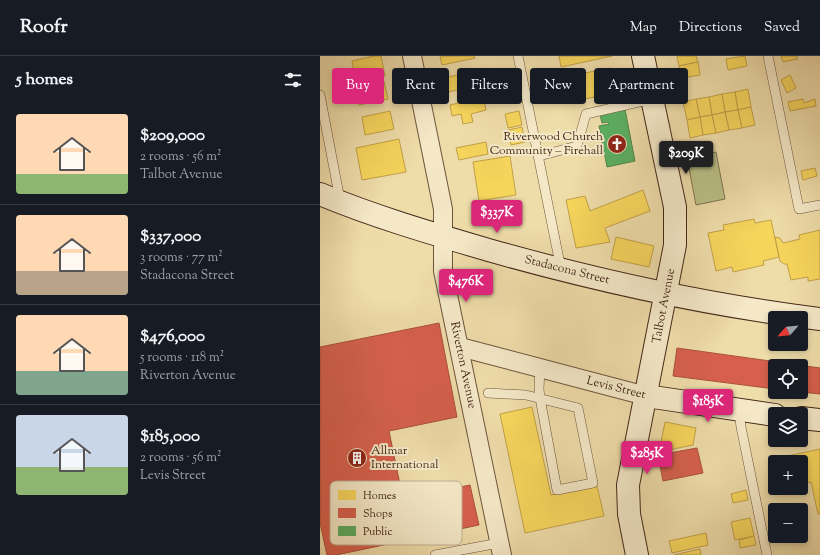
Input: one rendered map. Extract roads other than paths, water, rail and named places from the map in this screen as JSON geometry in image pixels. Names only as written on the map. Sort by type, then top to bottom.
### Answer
[{"type":"street","name":"Riverton Avenue","points":[[412,56],[443,209],[443,271],[460,347],[500,549]]},
{"type":"street","name":"Talbot Avenue","points":[[643,56],[646,68]]},
{"type":"street","name":"Talbot Avenue","points":[[637,555],[627,498],[628,485],[675,245],[675,207],[653,104]]},
{"type":"street","name":"Stadacona Street","points":[[320,194],[443,237],[561,270],[666,295],[760,312],[820,319]]},
{"type":"street","name":"Levis Street","points":[[460,347],[646,396],[768,414]]},
{"type":"street","points":[[808,419],[820,420]]},
{"type":"lane","points":[[518,56],[561,270]]},
{"type":"lane","points":[[768,56],[799,209],[820,205]]},
{"type":"lane","points":[[320,95],[340,202]]},
{"type":"lane","points":[[539,156],[577,146],[586,114],[630,104]]},
{"type":"lane","points":[[488,394],[526,395],[540,398],[578,408],[593,483],[558,490],[540,398],[540,368]]},
{"type":"lane","points":[[739,411],[767,555]]},
{"type":"lane","points":[[434,555],[500,549]]},
{"type":"place","name":"Riverwood Church Community – Firehall","points":[[617,144]]},
{"type":"place","name":"Allmar International","points":[[357,458]]}]
